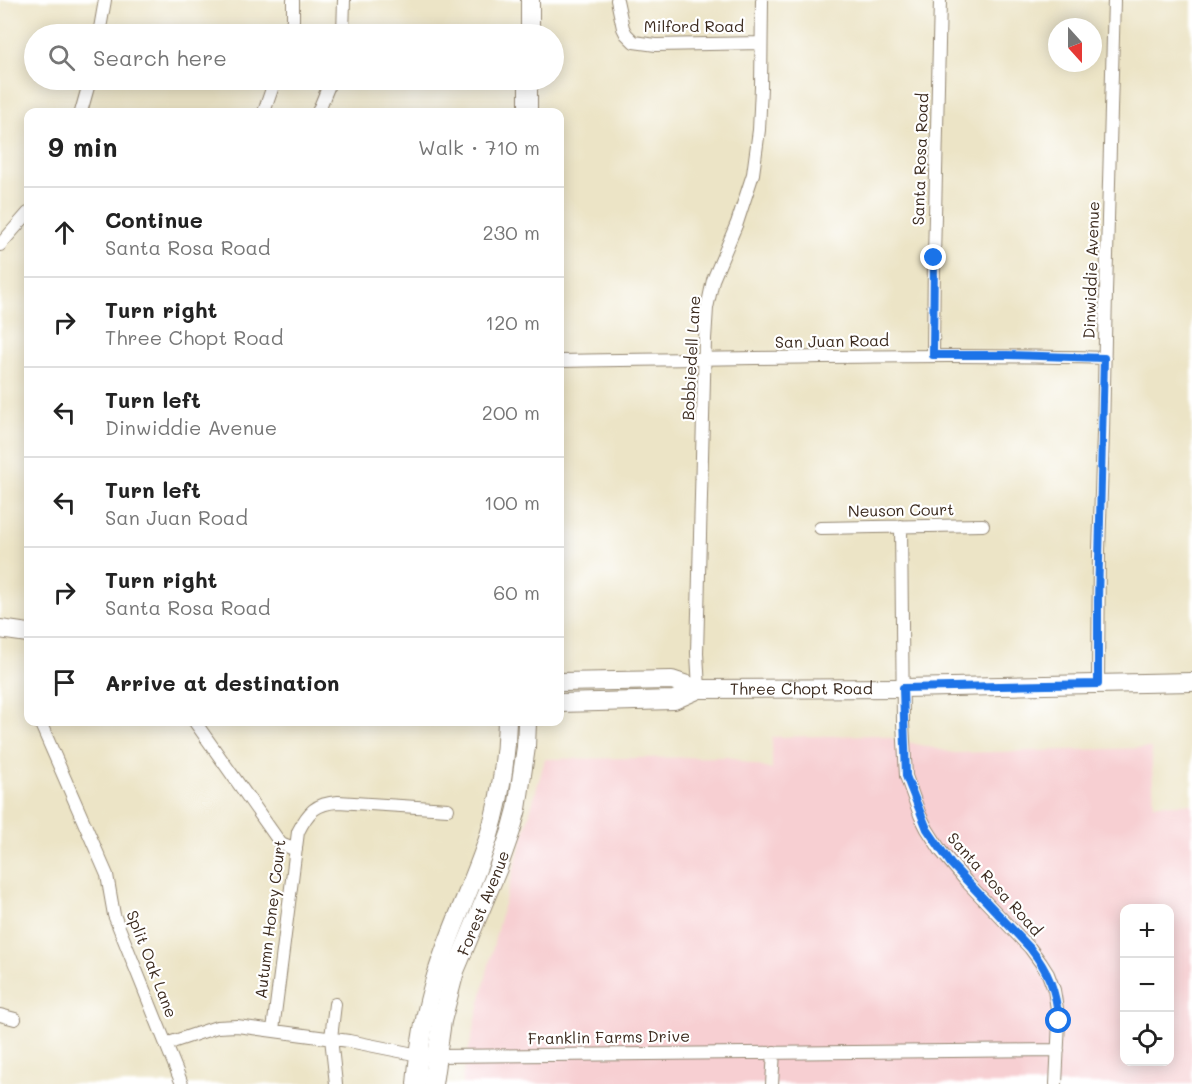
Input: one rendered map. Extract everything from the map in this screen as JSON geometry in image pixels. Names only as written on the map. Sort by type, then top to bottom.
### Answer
[{"type":"main road","points":[[530,0],[530,24]]},
{"type":"main road","points":[[528,90],[528,108]]},
{"type":"main road","points":[[0,628],[24,632]]},
{"type":"main road","name":"Three Chopt Road","points":[[564,682],[672,680],[699,689],[903,688],[1192,682]]},
{"type":"main road","name":"Three Chopt Road","points":[[564,703],[674,700],[699,689]]},
{"type":"main road","name":"Forest Avenue","points":[[433,1084],[428,1055],[427,1009],[436,974],[488,840],[504,766],[507,726]]},
{"type":"main road","name":"Forest Avenue","points":[[416,1084],[442,1021],[455,972],[511,831],[524,772],[527,726]]},
{"type":"street","points":[[101,24],[105,0]]},
{"type":"street","points":[[291,24],[293,0]]},
{"type":"street","points":[[343,24],[344,0]]},
{"type":"street","name":"Milford Road","points":[[617,0],[622,28],[634,42],[656,45],[761,43]]},
{"type":"street","name":"Bobbiedell Lane","points":[[699,689],[697,653],[707,308],[713,280],[737,224],[753,174],[759,130],[762,0]]},
{"type":"street","name":"Santa Rosa Road","points":[[933,355],[940,0]]},
{"type":"street","name":"Dinwiddie Avenue","points":[[1098,684],[1098,601],[1114,0]]},
{"type":"street","points":[[82,108],[87,90]]},
{"type":"street","points":[[265,108],[272,90]]},
{"type":"street","points":[[320,108],[327,90]]},
{"type":"street","points":[[0,245],[24,218]]},
{"type":"street","name":"San Juan Road","points":[[564,361],[933,355],[1104,358]]},
{"type":"street","name":"Neuson Court","points":[[820,528],[983,525]]},
{"type":"street","name":"Santa Rosa Road","points":[[901,526],[906,776],[927,829],[951,864],[1030,948],[1048,974],[1058,1009],[1056,1084]]},
{"type":"street","name":"Split Oak Lane","points":[[42,726],[107,875],[114,915],[182,1084]]},
{"type":"street","points":[[198,726],[281,844],[296,850]]},
{"type":"street","name":"Autumn Honey Court","points":[[273,1030],[298,832],[305,818],[316,808],[331,802],[448,809]]},
{"type":"street","points":[[335,1004],[331,1038],[336,1084]]},
{"type":"street","points":[[0,1015],[15,1019]]},
{"type":"street","name":"Franklin Farms Drive","points":[[166,1044],[217,1027],[237,1026],[331,1038],[428,1055],[1058,1050]]},
{"type":"street","points":[[772,1084],[774,1052]]},
{"type":"shaded area","points":[[878,735],[954,753],[1151,748],[1154,804],[1192,804],[1192,1084],[463,1084],[462,1078],[500,918],[545,759],[728,757],[772,770],[772,737]]},
{"type":"route","points":[[934,258],[933,355],[1104,358],[1098,684],[903,688],[906,776],[920,815],[951,864],[1030,948],[1041,963],[1054,990],[1059,1021]]}]
